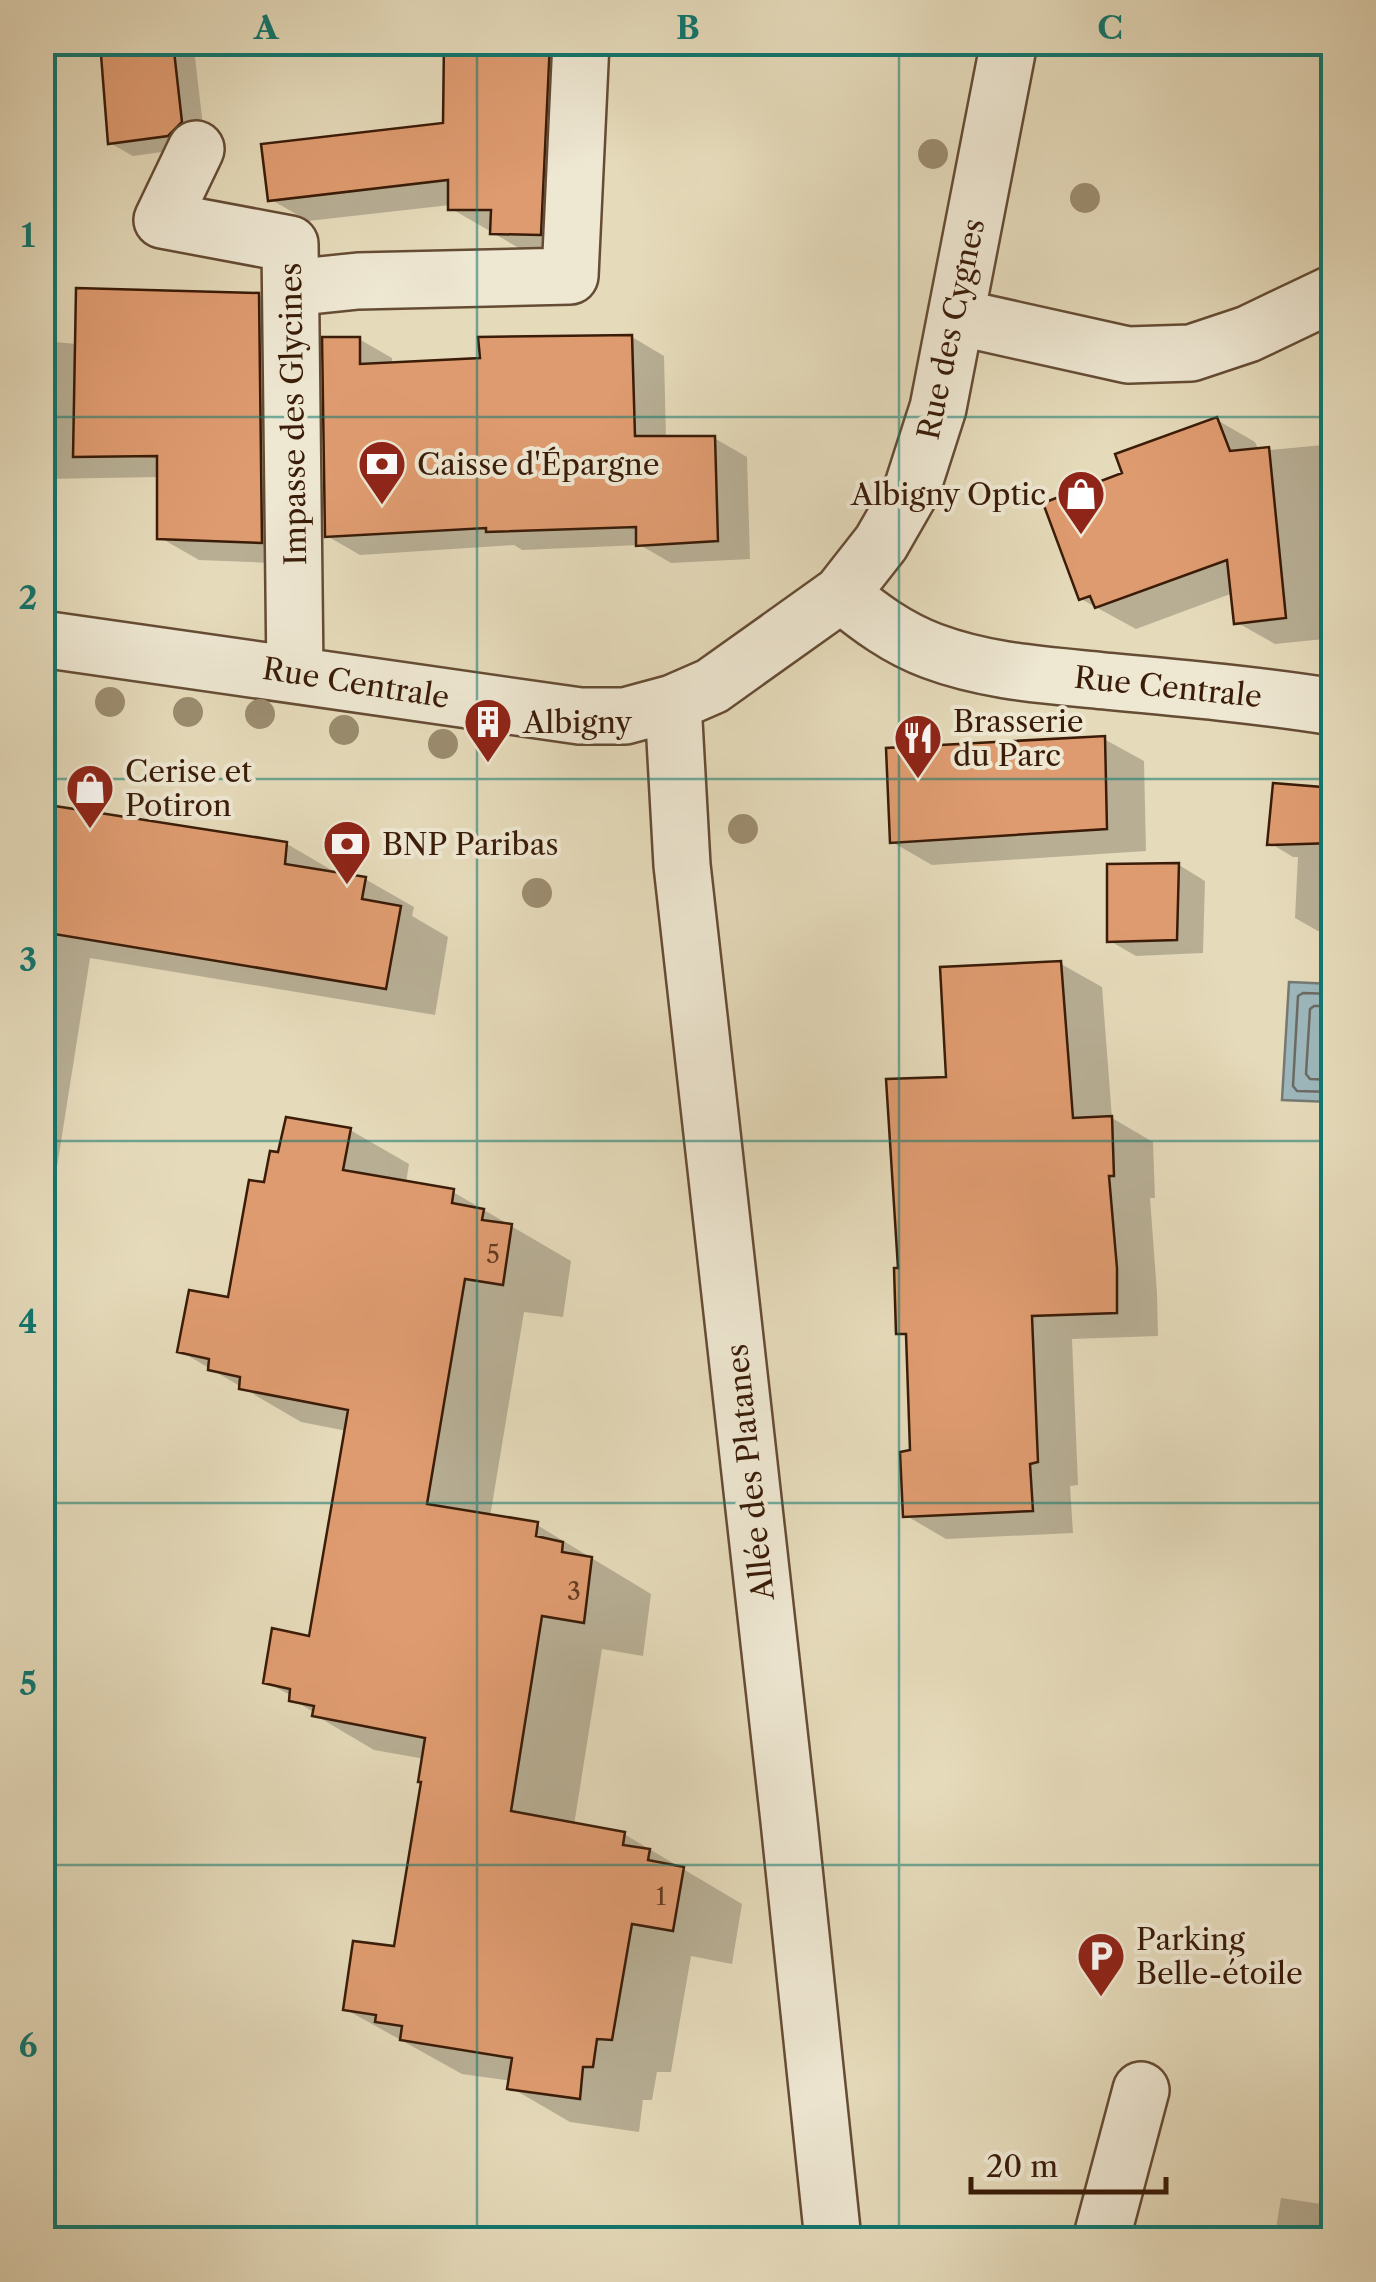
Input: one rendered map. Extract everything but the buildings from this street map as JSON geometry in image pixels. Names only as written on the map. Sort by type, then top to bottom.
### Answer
[{"type":"street","points":[[291,288],[358,281],[570,276],[580,42]]},
{"type":"street","name":"Rue des Cygnes","points":[[841,594],[881,543],[912,489],[938,408],[1009,42]]},
{"type":"street","name":"Impasse des Glycines","points":[[196,149],[162,220],[290,244],[295,674]]},
{"type":"street","points":[[957,318],[1128,355],[1191,353],[1248,334],[1334,292]]},
{"type":"street","name":"Rue Centrale","points":[[42,639],[580,716],[625,716],[673,704],[712,686],[841,594],[899,636],[932,651],[996,670],[1334,706]]},
{"type":"street","name":"Allée des Platanes","points":[[673,704],[682,865],[833,2240]]},
{"type":"street","points":[[1100,2240],[1141,2090]]},
{"type":"water","points":[[1289,982],[1333,984],[1330,1102],[1282,1100]]},
{"type":"place","name":"Caisse d'Épargne","points":[[382,506]]},
{"type":"place","name":"Albigny Optic","points":[[1081,536]]},
{"type":"place","name":"Albigny","points":[[488,764]]},
{"type":"place","name":"Brasserie du Parc","points":[[918,780]]},
{"type":"place","name":"Cerise et Potiron","points":[[90,830]]},
{"type":"place","name":"BNP Paribas","points":[[347,886]]},
{"type":"place","name":"Parking Belle-étoile","points":[[1101,1998]]}]
